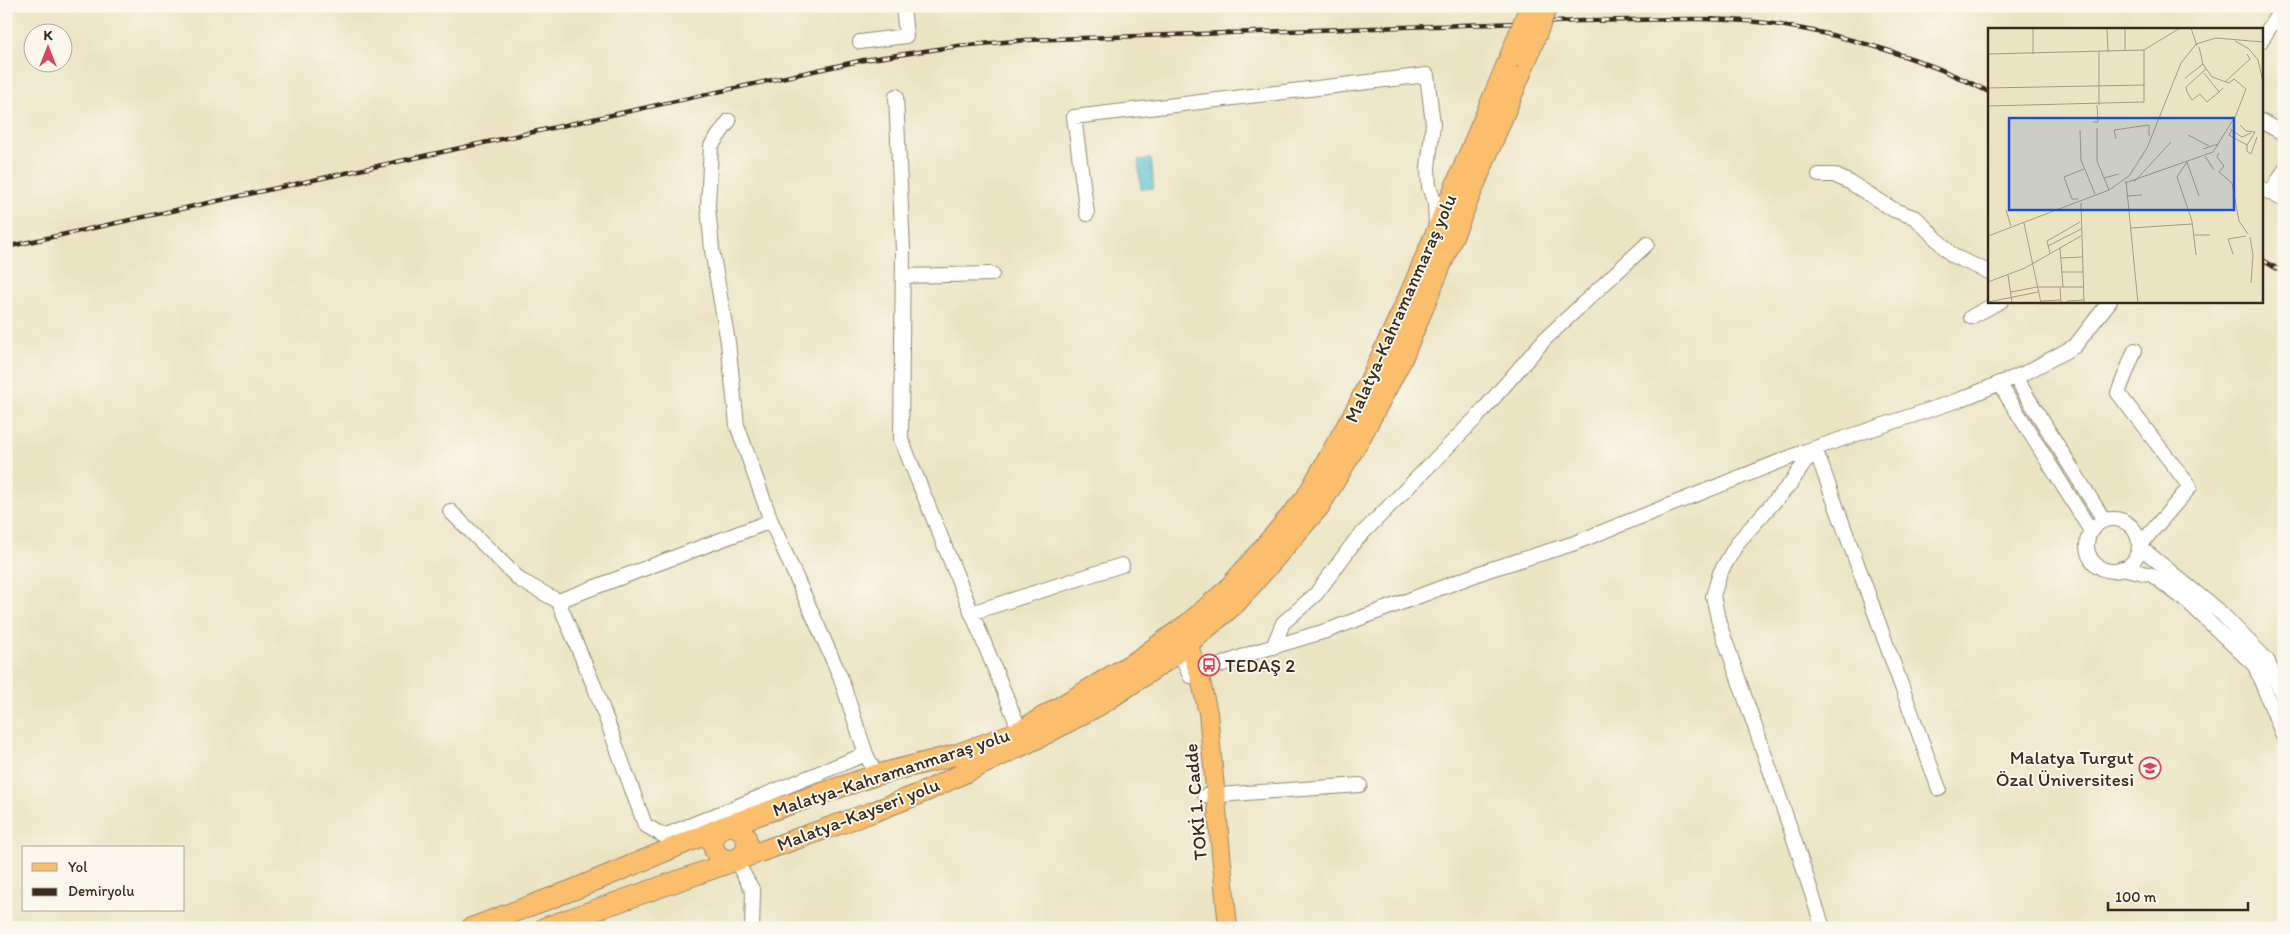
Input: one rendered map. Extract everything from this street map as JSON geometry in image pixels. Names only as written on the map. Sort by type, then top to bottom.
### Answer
[{"type":"highway","name":"Malatya-Kahramanmaraş yolu","points":[[471,928],[574,889],[723,827],[876,775],[955,755],[1020,731],[1138,660],[1189,623],[1228,589],[1306,498],[1358,406],[1407,301],[1436,228],[1516,63],[1530,6]]},
{"type":"highway","name":"Malatya-Kayseri yolu","points":[[544,928],[735,859],[873,812],[924,792],[1038,738],[1103,703],[1182,649],[1236,603],[1319,507],[1359,440],[1401,361],[1516,63],[1547,6]]},
{"type":"highway","points":[[723,827],[715,835],[713,846],[719,856],[735,859]]},
{"type":"main road","name":"TOKİ 1. Cadde","points":[[1182,649],[1195,675],[1228,928]]},
{"type":"main road","name":"TOKİ 1. Cadde","points":[[1210,796],[1218,928]]},
{"type":"street","points":[[860,42],[906,36],[903,6]]},
{"type":"street","points":[[2262,39],[2283,6]]},
{"type":"street","points":[[1087,214],[1074,117],[1427,75],[1434,124],[1428,168],[1429,187],[1435,203],[1436,228]]},
{"type":"street","points":[[896,96],[902,276],[901,439],[1020,731]]},
{"type":"street","points":[[729,121],[711,146],[708,206],[711,242],[728,342],[737,425],[771,521],[840,676],[866,754],[876,775]]},
{"type":"street","points":[[2263,127],[2284,134]]},
{"type":"street","points":[[2272,194],[2284,171]]},
{"type":"street","points":[[1819,175],[1834,175],[1851,183],[1894,210],[1916,218],[1953,256],[1988,272]]},
{"type":"street","points":[[1273,646],[1283,623],[1316,594],[1355,541],[1478,416],[1545,339],[1647,244]]},
{"type":"street","points":[[902,276],[992,274]]},
{"type":"street","points":[[1971,317],[1999,302]]},
{"type":"street","points":[[1195,675],[1273,646],[1329,630],[1491,569],[1572,544],[1815,448],[1959,400],[2015,376],[2075,346],[2109,302]]},
{"type":"street","points":[[2122,568],[2133,561],[2139,546],[2190,487],[2118,393],[2135,350]]},
{"type":"street","points":[[2015,376],[2104,520]]},
{"type":"street","points":[[1999,383],[2091,531]]},
{"type":"street","points":[[1815,448],[1939,789]]},
{"type":"street","points":[[1815,448],[1790,484],[1738,542],[1720,573],[1713,596],[1719,623],[1823,928]]},
{"type":"street","points":[[450,512],[520,580],[558,601],[595,688],[645,825],[664,836],[866,754]]},
{"type":"street","points":[[2284,699],[2267,660],[2222,614],[2139,546],[2138,537],[2128,524],[2120,520],[2104,520],[2091,531],[2087,547],[2094,563],[2110,570],[2122,568],[2152,575],[2188,602],[2255,666],[2284,738]]},
{"type":"street","points":[[558,601],[771,521]]},
{"type":"street","points":[[971,613],[1122,565]]},
{"type":"street","points":[[1210,796],[1360,785]]},
{"type":"street","points":[[735,859],[753,891],[752,928]]},
{"type":"water","points":[[1151,159],[1154,188],[1141,189],[1138,160]]},
{"type":"railway","points":[[6,247],[864,60],[958,46],[1026,40],[1579,21],[1685,19],[1761,22],[1833,35],[1887,50],[1940,69],[1988,92]]},
{"type":"railway","points":[[2262,260],[2284,273]]},
{"type":"place","name":"TEDAŞ 2","points":[[1209,665]]},
{"type":"place","name":"Malatya Turgut Özal Üniversitesi","points":[[2150,768]]}]
